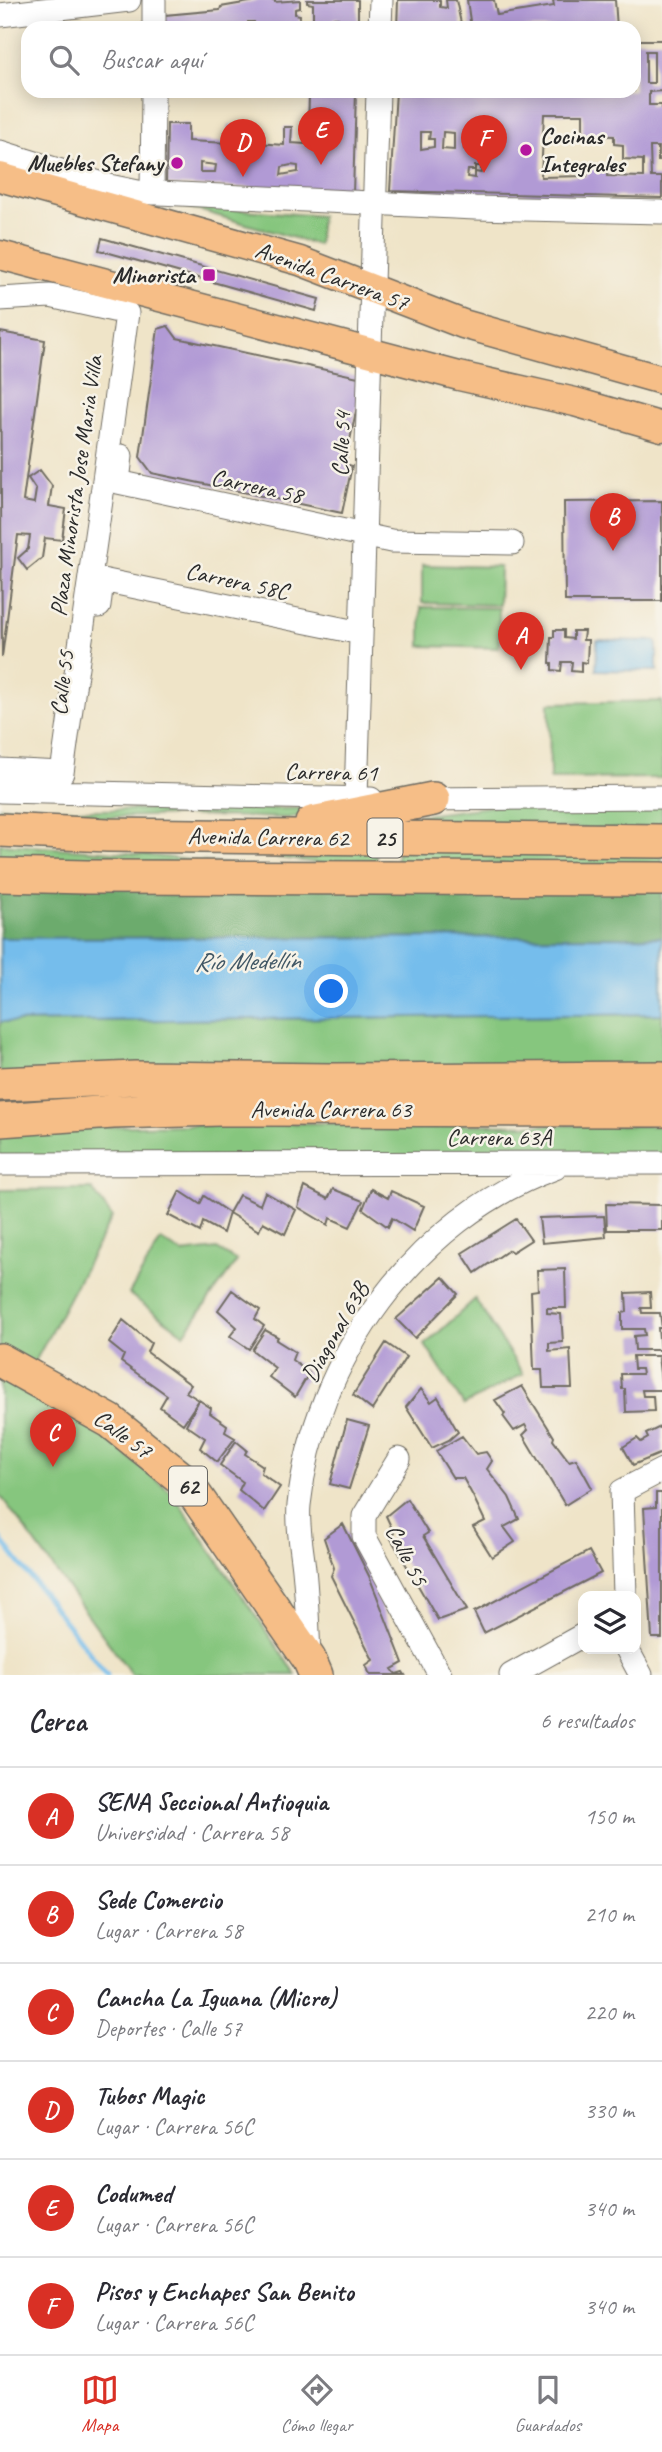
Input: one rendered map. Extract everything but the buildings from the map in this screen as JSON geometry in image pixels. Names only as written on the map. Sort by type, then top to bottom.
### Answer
[{"type":"highway","points":[[245,836],[433,799]]},
{"type":"highway","name":"Avenida Carrera 62","points":[[0,830],[108,835],[662,841]]},
{"type":"highway","points":[[108,835],[337,878]]},
{"type":"highway","name":"Avenida Carrera 62","points":[[0,874],[87,877],[662,879]]},
{"type":"highway","name":"Avenida Carrera 63","points":[[0,1084],[135,1078],[662,1078]]},
{"type":"highway","points":[[220,1109],[333,1080]]},
{"type":"highway","name":"Avenida Carrera 63","points":[[0,1120],[113,1112],[220,1109],[662,1110]]},
{"type":"highway","name":"Calle 57","points":[[0,1360],[110,1421],[186,1482],[313,1667]]},
{"type":"main road","name":"Avenida Carrera 57","points":[[0,177],[300,261],[463,324],[662,380]]},
{"type":"main road","points":[[9,259],[459,376],[575,402],[662,427]]},
{"type":"street","points":[[0,15],[129,0]]},
{"type":"street","points":[[154,0],[154,21]]},
{"type":"street","points":[[380,21],[381,0]]},
{"type":"street","points":[[152,193],[153,98]]},
{"type":"street","name":"Calle 54","points":[[356,798],[378,98]]},
{"type":"street","points":[[0,152],[109,186],[152,193],[662,212]]},
{"type":"street","name":"Carrera 58","points":[[143,293],[118,482],[364,536],[403,542],[512,543]]},
{"type":"street","name":"Plaza Minorista Jose Maria Villa","points":[[0,299],[50,296],[127,313],[62,774],[0,770]]},
{"type":"street","name":"Carrera 58C","points":[[102,580],[361,633]]},
{"type":"street","name":"Calle 55","points":[[74,793],[102,580]]},
{"type":"street","name":"Carrera 61","points":[[0,791],[433,799],[662,797]]},
{"type":"street","name":"Diagonal 63B","points":[[313,1667],[299,1508],[307,1457],[318,1420],[342,1361],[369,1317],[400,1277],[436,1241],[499,1194],[567,1163]]},
{"type":"street","name":"Carrera 63A","points":[[0,1164],[662,1163]]},
{"type":"street","name":"Calle 55","points":[[399,1459],[364,1516],[364,1536],[440,1675]]},
{"type":"street","points":[[625,1591],[622,1492],[662,1470]]},
{"type":"street","points":[[511,1675],[544,1666],[578,1639]]},
{"type":"street","points":[[630,1654],[641,1675]]},
{"type":"green space","points":[[181,205],[321,216],[318,245]]},
{"type":"green space","points":[[422,565],[500,567],[499,605],[422,603]]},
{"type":"green space","points":[[421,607],[499,608],[499,648],[421,646]]},
{"type":"green space","points":[[662,701],[662,778],[550,779],[549,703]]},
{"type":"green space","points":[[662,803],[662,830],[354,824],[510,804]]},
{"type":"green space","points":[[0,807],[89,810],[352,808],[288,818],[178,815],[89,818],[0,817]]},
{"type":"green space","points":[[0,844],[128,853],[234,865],[0,859]]},
{"type":"green space","points":[[397,849],[662,855],[662,867],[397,863]]},
{"type":"green space","points":[[230,851],[376,851],[376,864],[325,864]]},
{"type":"green space","points":[[0,885],[662,890],[662,937],[0,938]]},
{"type":"green space","points":[[662,1014],[662,1070],[0,1075],[0,1022]]},
{"type":"green space","points":[[291,1123],[662,1126],[662,1158],[0,1158],[0,1135],[86,1127]]},
{"type":"green space","points":[[92,1189],[112,1217],[20,1390],[101,1434],[172,1493],[296,1675],[132,1675],[0,1495],[0,1190]]},
{"type":"green space","points":[[161,1240],[182,1253],[217,1249],[237,1261],[184,1334],[129,1294]]},
{"type":"green space","points":[[475,1299],[523,1374],[464,1405],[425,1345]]},
{"type":"water","points":[[597,640],[657,641],[657,671],[596,670]]},
{"type":"water","name":"Río Medellín","points":[[662,937],[662,1014],[0,1022],[0,938]]},
{"type":"waterway","points":[[0,1538],[107,1675]]},
{"type":"place","name":"Cocinas Integrales","points":[[526,150]]},
{"type":"place","name":"Muebles Stefany","points":[[177,163]]},
{"type":"place","name":"Codumed","points":[[321,165]]},
{"type":"place","name":"Pisos y Enchapes San Benito","points":[[484,173]]},
{"type":"place","name":"Tubos Magic","points":[[243,177]]},
{"type":"place","name":"Minorista","points":[[209,275]]},
{"type":"place","name":"Sede Comercio","points":[[613,551]]},
{"type":"place","name":"SENA Seccional Antioquia","points":[[521,670]]},
{"type":"place","name":"Cancha La Iguana (Micro)","points":[[53,1467]]}]
